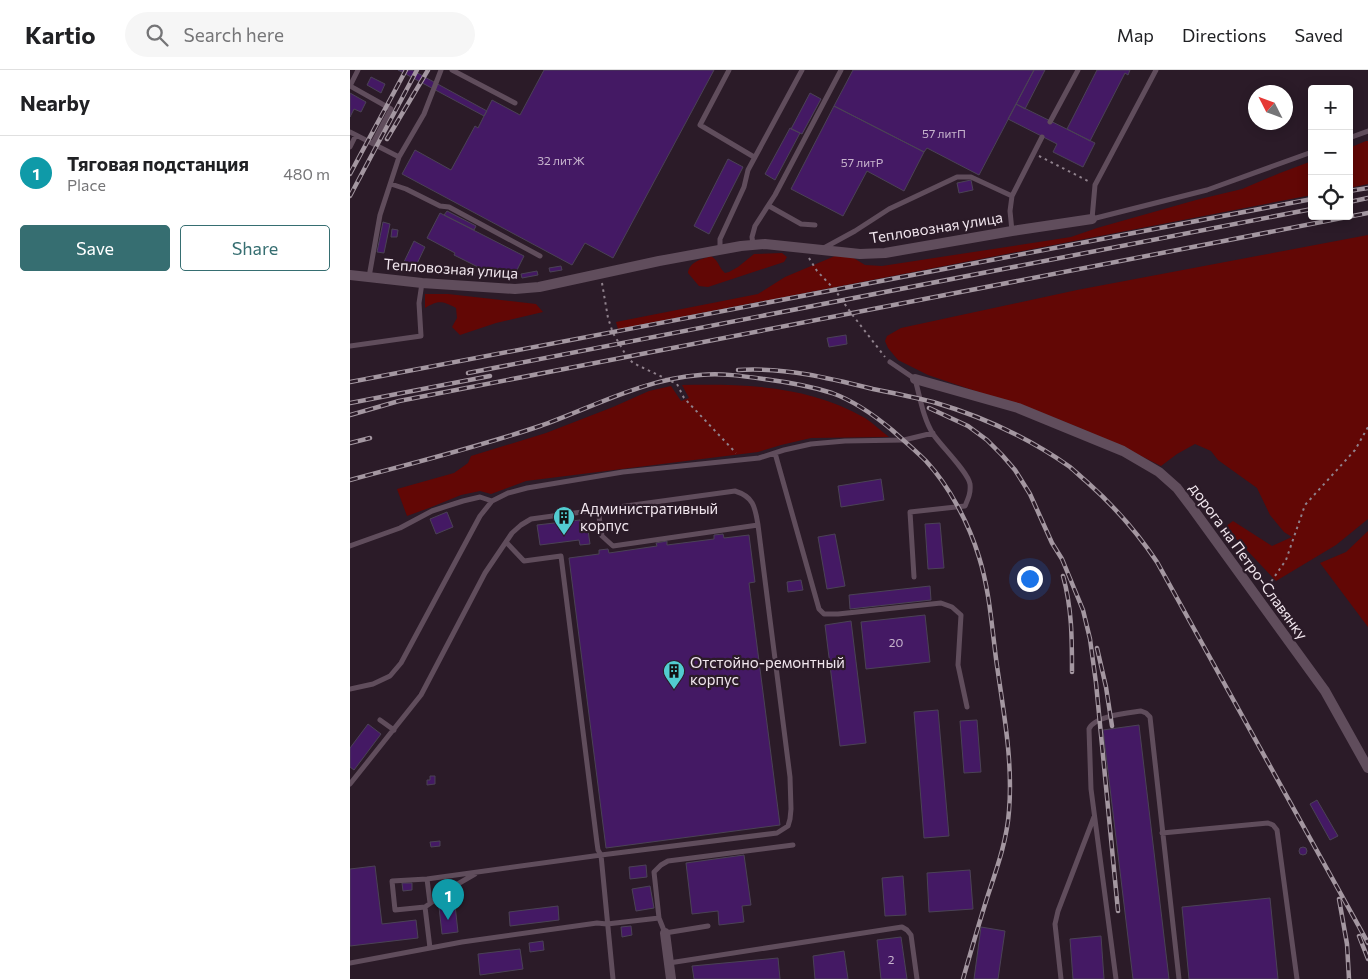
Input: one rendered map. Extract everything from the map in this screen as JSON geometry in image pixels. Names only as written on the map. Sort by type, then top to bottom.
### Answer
[{"type":"street","name":"Тепловозная улица","points":[[350,275],[422,283],[515,289],[539,287],[753,244],[860,254],[885,252],[1092,219]]},
{"type":"street","name":"дорога на Петро-Славянку","points":[[915,379],[1018,408],[1123,451],[1159,472],[1177,488],[1325,691],[1368,768]]},
{"type":"street","points":[[665,933],[671,979]]},
{"type":"lane","points":[[358,70],[350,86],[391,109],[373,144]]},
{"type":"lane","points":[[370,277],[380,215],[399,157],[424,114],[441,70]]},
{"type":"lane","points":[[452,70],[515,103]]},
{"type":"lane","points":[[729,70],[700,124],[754,157]]},
{"type":"lane","points":[[720,250],[720,239],[744,187],[748,170],[802,70]]},
{"type":"lane","points":[[753,244],[753,232],[769,206],[841,70]]},
{"type":"lane","points":[[1050,122],[1078,70]]},
{"type":"lane","points":[[1092,219],[1094,185],[1156,70]]},
{"type":"lane","points":[[1353,137],[1368,131]]},
{"type":"lane","points":[[350,132],[399,157]]},
{"type":"lane","points":[[350,147],[356,135]]},
{"type":"lane","points":[[1012,231],[1010,211],[1012,196],[1042,137]]},
{"type":"lane","name":"Тепловозная улица","points":[[1092,219],[1207,190],[1308,153]]},
{"type":"lane","points":[[820,250],[889,209],[957,177],[971,177],[1012,196]]},
{"type":"lane","points":[[391,184],[406,189],[440,206],[449,207],[540,256]]},
{"type":"lane","points":[[769,206],[801,224],[815,225]]},
{"type":"lane","points":[[350,346],[421,336],[419,303],[422,283]]},
{"type":"lane","points":[[890,362],[915,379],[924,414],[933,433],[970,483],[970,496],[965,506],[910,512],[914,577]]},
{"type":"lane","points":[[350,689],[373,684],[390,676],[401,663],[480,516],[492,501],[508,493],[623,472],[759,458],[811,444],[845,441],[904,440],[933,433]]},
{"type":"lane","points":[[775,453],[819,609],[824,614],[838,614],[941,603],[952,607],[961,616],[958,665],[967,706]]},
{"type":"lane","points":[[350,784],[421,695],[485,573],[512,533],[521,525],[531,519],[735,491],[744,494],[750,499],[755,508],[758,526],[789,771],[791,809],[788,826],[777,833],[601,855],[427,879],[392,881],[395,910],[425,907],[456,885],[479,872]]},
{"type":"lane","points":[[350,546],[400,528],[432,512],[463,501],[480,497],[492,501]]},
{"type":"lane","points":[[598,510],[602,536],[614,546],[758,526]]},
{"type":"lane","points":[[506,542],[524,561],[561,556],[597,843],[601,855],[614,979]]},
{"type":"lane","points":[[1116,979],[1091,789],[1090,726],[1099,720],[1141,711],[1150,717],[1179,979]]},
{"type":"lane","points":[[380,720],[394,730]]},
{"type":"lane","points":[[1060,979],[1055,924],[1058,911],[1095,816]]},
{"type":"lane","points":[[1162,833],[1268,823],[1273,825],[1277,830],[1297,979]]},
{"type":"lane","points":[[708,926],[665,933],[659,918],[654,872],[660,864],[686,858],[793,845]]},
{"type":"lane","points":[[427,879],[430,903]]},
{"type":"lane","points":[[425,907],[430,948]]},
{"type":"lane","points":[[350,963],[462,942],[597,923],[608,924],[659,918]]},
{"type":"lane","points":[[669,963],[902,928],[911,935],[917,979]]},
{"type":"path","points":[[1033,153],[1094,185]]},
{"type":"path","points":[[804,249],[816,271],[835,290],[883,356]]},
{"type":"path","points":[[600,274],[608,318],[613,333],[626,357],[641,367],[677,384],[684,398],[743,460]]},
{"type":"path","points":[[1259,599],[1286,560],[1305,505],[1355,450],[1368,427]]},
{"type":"shaded area","points":[[1368,141],[1368,184],[1353,187],[1353,175],[1353,146]]},
{"type":"shaded area","points":[[1308,162],[1308,196],[618,329],[616,322],[758,294],[785,277],[835,256],[852,257],[865,265],[882,266],[1071,237],[1196,200],[1242,189]]},
{"type":"shaded area","points":[[1368,235],[1368,519],[1336,545],[1276,581],[1225,527],[1233,521],[1272,546],[1292,537],[1284,532],[1270,515],[1257,488],[1218,460],[1211,451],[1195,444],[1161,466],[1080,428],[1022,405],[928,375],[898,360],[885,341],[887,336],[901,328],[1077,290]]},
{"type":"shaded area","points":[[782,253],[787,257],[784,262],[708,287],[699,286],[688,273],[693,264],[711,256],[725,273],[738,267],[754,254]]},
{"type":"shaded area","points":[[425,294],[448,294],[536,304],[543,312],[496,323],[460,335],[452,327],[457,318],[456,308],[440,302],[425,308]]},
{"type":"shaded area","points":[[682,385],[753,386],[799,393],[843,407],[865,418],[889,437],[811,438],[758,452],[526,481],[491,494],[480,491],[461,495],[407,516],[397,489],[454,473],[468,463],[471,456],[546,433],[649,391],[671,386],[681,401],[689,398]]},
{"type":"shaded area","points":[[1368,531],[1368,627],[1320,563],[1346,552]]},
{"type":"building","points":[[398,70],[412,70],[487,111],[484,116]]},
{"type":"building","points":[[544,70],[714,70],[613,258],[585,243],[572,265],[402,174],[415,150],[451,170],[475,126],[478,128],[492,100],[520,115]]},
{"type":"building","points":[[853,70],[1034,70],[979,175],[927,148],[924,152],[834,106]]},
{"type":"building","points":[[1034,70],[1045,70],[1025,109],[1016,104]]},
{"type":"building","points":[[1097,70],[1130,70],[1128,75],[1125,73],[1090,141],[1067,129]]},
{"type":"building","points":[[371,77],[385,84],[381,93],[367,85]]},
{"type":"building","points":[[350,93],[366,102],[361,112],[354,109],[350,117]]},
{"type":"building","points":[[810,93],[821,99],[802,134],[791,129]]},
{"type":"building","points":[[1016,104],[1095,143],[1083,167],[1053,152],[1057,144],[1008,119]]},
{"type":"building","points":[[834,106],[924,152],[904,191],[867,171],[843,216],[791,189]]},
{"type":"building","points":[[790,128],[800,133],[775,180],[765,174]]},
{"type":"building","points":[[728,159],[743,167],[709,234],[694,226]]},
{"type":"building","points":[[971,180],[973,190],[959,193],[957,183]]},
{"type":"building","points":[[447,211],[476,226],[474,230],[444,215]]},
{"type":"building","points":[[440,213],[524,256],[513,278],[495,269],[492,274],[454,255],[455,253],[427,238]]},
{"type":"building","points":[[383,222],[390,224],[384,253],[377,252]]},
{"type":"building","points":[[392,229],[398,230],[397,237],[391,237]]},
{"type":"building","points":[[414,241],[425,247],[414,270],[403,264]]},
{"type":"building","points":[[561,266],[562,270],[550,272],[549,268]]},
{"type":"building","points":[[537,271],[538,275],[522,278],[521,274]]},
{"type":"building","points":[[846,335],[847,344],[829,347],[827,338]]},
{"type":"building","points":[[881,479],[884,500],[841,507],[838,486]]},
{"type":"building","points":[[447,512],[453,527],[436,534],[430,519]]},
{"type":"building","name":"Административный корпус","points":[[580,520],[581,531],[588,530],[590,544],[580,545],[579,540],[540,545],[537,525]]},
{"type":"building","points":[[940,523],[944,568],[928,569],[925,524]]},
{"type":"building","name":"Отстойно-ремонтный корпус","points":[[723,534],[724,538],[749,535],[755,582],[749,583],[780,825],[606,848],[569,558],[599,554],[599,550],[608,549],[609,553],[657,546],[656,543],[667,541],[667,545],[714,539],[714,535]]},
{"type":"building","points":[[835,534],[845,586],[827,589],[818,537]]},
{"type":"building","points":[[801,580],[803,590],[788,592],[787,582]]},
{"type":"building","points":[[930,586],[931,600],[850,609],[849,595]]},
{"type":"building","points":[[925,615],[930,662],[866,669],[861,622]]},
{"type":"building","points":[[851,621],[866,743],[840,746],[825,625]]},
{"type":"building","points":[[938,710],[949,836],[924,838],[914,712]]},
{"type":"building","points":[[977,720],[981,772],[964,773],[960,721]]},
{"type":"building","points":[[368,724],[381,734],[354,770],[350,767],[350,748]]},
{"type":"building","points":[[1139,725],[1169,979],[1133,979],[1103,730]]},
{"type":"building","points":[[430,776],[435,776],[435,784],[427,785],[427,780],[430,780]]},
{"type":"building","points":[[1317,800],[1338,836],[1330,840],[1310,804]]},
{"type":"building","points":[[440,841],[440,846],[431,847],[430,842]]},
{"type":"building","points":[[1303,847],[1307,851],[1303,855],[1299,851]]},
{"type":"building","points":[[744,855],[751,905],[742,906],[744,922],[719,925],[718,911],[692,914],[686,863]]},
{"type":"building","points":[[646,865],[647,877],[630,879],[629,867]]},
{"type":"building","points":[[375,866],[382,924],[416,920],[418,938],[350,946],[350,869]]},
{"type":"building","points":[[970,870],[973,909],[929,912],[927,873]]},
{"type":"building","points":[[903,876],[906,915],[885,916],[882,878]]},
{"type":"building","points":[[402,883],[412,883],[412,890],[403,891]]},
{"type":"building","points":[[650,886],[654,908],[636,911],[632,889]]},
{"type":"building","points":[[1270,898],[1278,979],[1189,979],[1182,907]]},
{"type":"building","points":[[455,905],[458,932],[442,934],[439,907]]},
{"type":"building","points":[[558,906],[559,920],[510,926],[509,912]]},
{"type":"building","points":[[631,926],[632,935],[622,937],[621,927]]},
{"type":"building","points":[[981,927],[1005,931],[998,979],[974,979]]},
{"type":"building","points":[[1101,936],[1104,979],[1073,979],[1070,939]]},
{"type":"building","points":[[901,937],[907,979],[881,979],[877,940]]},
{"type":"building","points":[[543,941],[544,950],[530,952],[529,943]]},
{"type":"building","points":[[520,949],[523,969],[480,975],[478,954]]},
{"type":"building","points":[[844,951],[848,979],[815,979],[813,956]]},
{"type":"building","points":[[778,958],[780,979],[694,979],[692,966]]},
{"type":"railway","points":[[350,174],[406,70]]},
{"type":"railway","points":[[350,196],[417,70]]},
{"type":"railway","points":[[387,139],[428,70]]},
{"type":"railway","points":[[1353,190],[1368,188]]},
{"type":"railway","points":[[1353,201],[1368,198]]},
{"type":"railway","points":[[350,382],[1308,200]]},
{"type":"railway","points":[[468,373],[1308,210]]},
{"type":"railway","points":[[350,415],[399,401],[1368,213]]},
{"type":"railway","points":[[738,370],[772,370],[806,374],[918,398],[951,408],[987,421],[1021,437],[1054,456],[1070,467],[1107,500],[1157,562],[1368,943]]},
{"type":"railway","points":[[350,480],[517,434],[619,395],[659,382],[708,374],[790,383],[832,393],[856,404],[892,430],[935,471],[958,506],[975,544],[983,570],[988,597],[1005,720],[1010,775],[1008,822],[1001,854],[963,979]]},
{"type":"railway","points":[[350,403],[490,376]]},
{"type":"railway","points":[[929,408],[968,426],[987,440],[1015,470],[1030,494],[1052,543],[1062,559],[1083,610],[1090,639],[1096,683],[1118,911]]},
{"type":"railway","points":[[350,443],[370,438]]},
{"type":"railway","points":[[1063,576],[1070,612],[1072,672]]},
{"type":"railway","points":[[1097,648],[1112,726]]},
{"type":"railway","points":[[1339,899],[1347,944],[1349,979]]},
{"type":"railway","points":[[1359,936],[1368,959]]},
{"type":"place","name":"Административный корпус","points":[[564,536]]},
{"type":"place","name":"Отстойно-ремонтный корпус","points":[[674,690]]},
{"type":"place","name":"Тяговая подстанция","points":[[448,920]]}]
